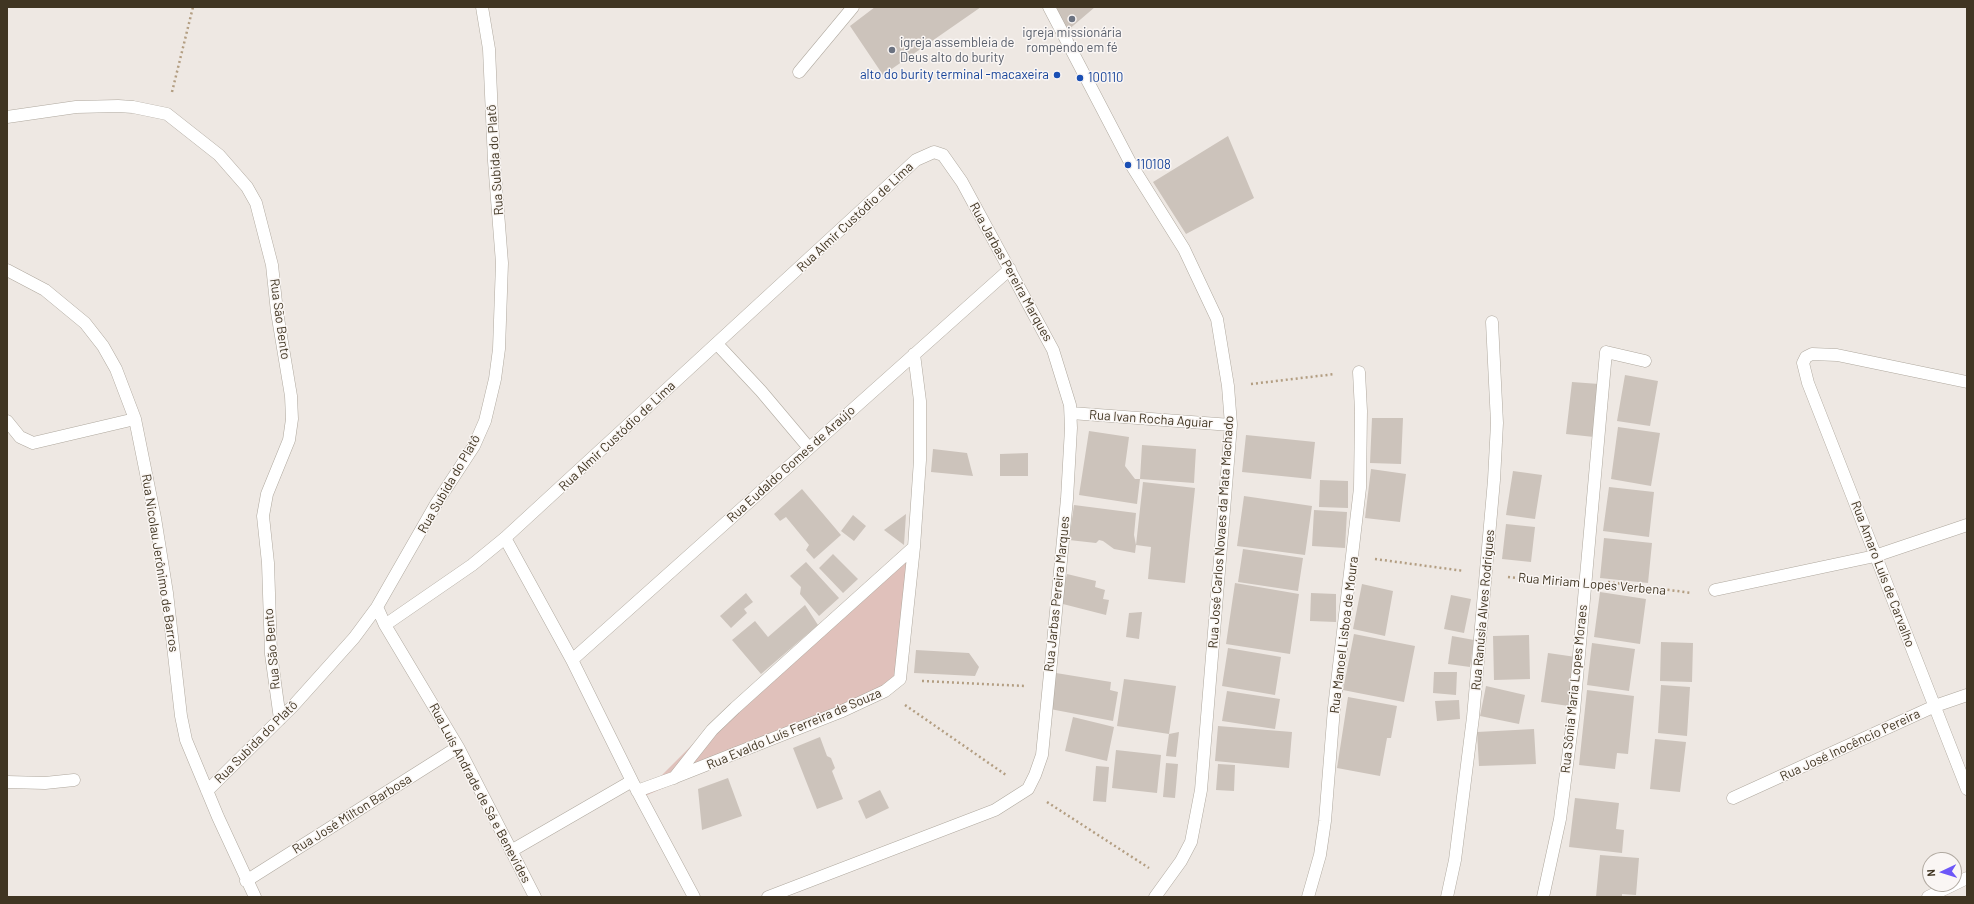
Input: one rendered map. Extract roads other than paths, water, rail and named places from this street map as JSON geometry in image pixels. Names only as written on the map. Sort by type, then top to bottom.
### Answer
[{"type":"street","name":"Rua Subida do Platô","points":[[207,791],[280,720],[354,638],[377,607],[436,504],[474,446],[484,421],[495,379],[501,322],[502,263],[494,161],[489,49],[482,7]]},
{"type":"street","points":[[799,72],[853,7]]},
{"type":"street","name":"Rua José Carlos Novaes da Mata Machado","points":[[1049,7],[1132,166],[1184,249],[1217,319],[1228,386],[1231,425],[1201,790],[1196,824],[1191,842],[1181,861],[1156,897]]},
{"type":"street","name":"Rua São Bento","points":[[7,117],[76,107],[118,106],[167,114],[219,154],[248,187],[256,203],[272,265],[277,312],[291,396],[292,419],[289,440],[267,494],[263,516],[268,563],[272,654],[280,720]]},
{"type":"street","name":"Rua Jarbas Pereira Marques","points":[[768,897],[995,810],[1028,789],[1042,755],[1066,499],[1071,413],[1064,380],[1053,350],[962,182],[943,155],[934,152]]},
{"type":"street","name":"Rua Almir Custódio de Lima","points":[[385,625],[466,570],[505,538],[916,160],[934,152]]},
{"type":"street","name":"Rua Eudaldo Gomes de Araújo","points":[[572,660],[1010,269]]},
{"type":"street","name":"Rua Nicolau Jerônimo de Barros","points":[[7,270],[45,290],[85,323],[104,346],[116,369],[135,419],[155,518],[167,593],[181,716],[186,740],[246,881],[255,897]]},
{"type":"street","name":"Rua Ranúsia Alves Rodrigues","points":[[1447,897],[1455,860],[1472,725],[1487,574],[1497,423],[1492,322]]},
{"type":"street","points":[[717,344],[761,391],[809,448]]},
{"type":"street","name":"Rua Sônia Maria Lopes Moraes","points":[[1543,897],[1560,819],[1574,711],[1606,352],[1645,361]]},
{"type":"street","points":[[914,354],[921,422],[914,547]]},
{"type":"street","name":"Rua Amaro Luís de Carvalho","points":[[1967,382],[1837,355],[1812,354],[1804,359],[1803,368],[1808,383],[1967,789]]},
{"type":"street","name":"Rua Manoel Lisboa de Moura","points":[[1308,897],[1320,855],[1326,821],[1334,708],[1360,488],[1361,411],[1359,372]]},
{"type":"street","name":"Rua Ivan Rocha Aguiar","points":[[1071,413],[1231,425]]},
{"type":"street","points":[[7,421],[20,436],[33,443],[135,419]]},
{"type":"street","points":[[1715,590],[1875,556],[1967,525]]},
{"type":"street","points":[[505,538],[572,660],[635,786],[694,897]]},
{"type":"street","name":"Rua Evaldo Luís Ferreira de Souza","points":[[635,786],[673,778],[840,712],[885,691],[900,679],[914,547]]},
{"type":"street","name":"Rua Evaldo Luís Ferreira de Souza","points":[[673,778],[712,730],[914,547]]},
{"type":"street","name":"Rua Luís Andrade de Sá e Benevides","points":[[377,607],[385,625],[458,747],[535,897]]},
{"type":"street","name":"Rua José Inocêncio Pereira","points":[[1733,798],[1935,706],[1967,695]]},
{"type":"street","name":"Rua José Milton Barbosa","points":[[246,881],[458,747]]},
{"type":"street","points":[[7,782],[45,783],[74,780]]},
{"type":"street","points":[[511,851],[635,786]]},
{"type":"street","points":[[1928,897],[1967,878]]},
{"type":"place","name":"igreja missionária rompendo em fé","points":[[1072,19]]},
{"type":"place","name":"igreja assembleia de Deus alto do burity","points":[[892,50]]},
{"type":"place","name":"alto do burity terminal -macaxeira","points":[[1057,75]]},
{"type":"place","name":"100110","points":[[1080,78]]},
{"type":"place","name":"110108","points":[[1128,165]]}]
